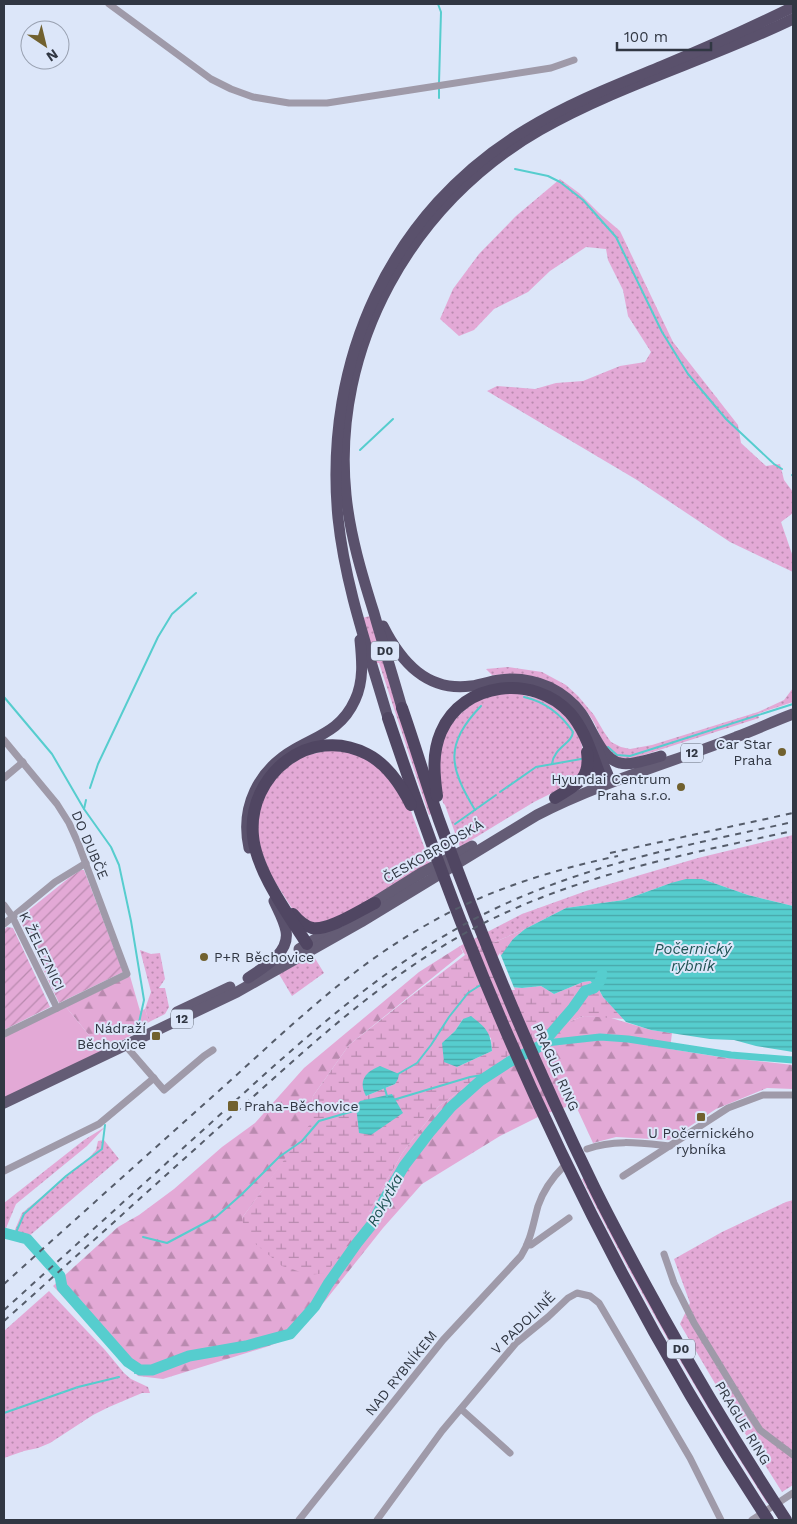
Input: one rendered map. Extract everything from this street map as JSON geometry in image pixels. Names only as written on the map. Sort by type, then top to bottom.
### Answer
[{"type":"highway","points":[[306,949],[256,867],[248,846],[246,826],[250,801],[260,780],[272,765],[296,748],[329,732],[350,709],[360,687],[362,673],[358,616],[340,534],[337,500],[336,450],[339,416],[345,383],[358,334],[405,242],[436,203],[474,166],[512,138],[593,95],[793,7]]},
{"type":"highway","points":[[382,290],[439,212],[473,178],[508,150],[541,129],[590,105],[793,19]]},
{"type":"highway","points":[[374,305],[354,378],[348,411],[345,445],[345,478],[349,516],[368,594],[397,650],[409,665],[428,679],[445,685],[461,687],[509,679],[534,682],[558,693],[572,703],[605,780]]},
{"type":"highway","name":"PRAGUE RING","points":[[368,594],[402,708],[469,900],[512,1005],[587,1172],[639,1274],[689,1364],[786,1520]]},
{"type":"highway","name":"D0","points":[[358,616],[388,718],[424,825],[466,935],[532,1089],[608,1248],[652,1329],[711,1431],[768,1520]]},
{"type":"highway","points":[[439,816],[434,766],[436,746],[442,730],[450,716],[471,699],[482,693],[500,688],[515,687],[547,696],[580,720],[605,754],[613,760],[626,764],[661,756]]},
{"type":"highway","points":[[555,798],[579,783],[587,772],[588,753],[580,720]]},
{"type":"highway","points":[[306,949],[262,867],[255,847],[252,828],[253,814],[259,794],[272,774],[282,764],[300,752],[314,748],[331,746],[346,747],[360,751],[374,759],[397,781],[424,825]]},
{"type":"highway","points":[[262,867],[292,912],[302,923],[311,928],[329,925],[375,902]]},
{"type":"highway","points":[[248,978],[275,958],[286,942],[285,928],[273,897]]},
{"type":"main road","name":"ČESKOBRODSKÁ","points":[[4,1103],[238,992],[423,872],[481,842],[555,798],[736,737],[793,714]]},
{"type":"main road","name":"ČESKOBRODSKÁ","points":[[125,1045],[147,1027],[361,922],[537,815],[605,780],[661,756],[735,730],[774,721]]},
{"type":"street","points":[[108,4],[210,79],[253,97],[289,103],[328,103],[545,70],[574,60]]},
{"type":"street","name":"DO DUBČE","points":[[4,740],[63,813],[86,863],[127,974],[57,1008]]},
{"type":"street","points":[[4,778],[22,762]]},
{"type":"street","points":[[4,924],[55,882],[86,863]]},
{"type":"street","name":"K ŽELEZNICI","points":[[4,905],[12,916],[57,1008]]},
{"type":"street","points":[[4,1034],[57,1008]]},
{"type":"street","points":[[125,1045],[164,1090],[204,1056],[214,1050]]},
{"type":"street","points":[[4,1171],[99,1124],[154,1078]]},
{"type":"street","points":[[623,1176],[728,1108],[763,1095],[793,1095]]},
{"type":"street","points":[[587,1150],[606,1143],[616,1142],[637,1142],[670,1146]]},
{"type":"street","name":"NAD RYBNÍKEM","points":[[299,1520],[443,1340],[468,1311],[513,1265],[527,1246],[541,1199],[548,1185],[564,1166]]},
{"type":"street","name":"NAD RYBNÍKEM","points":[[527,1246],[568,1218]]},
{"type":"street","points":[[532,1229],[543,1236]]},
{"type":"street","points":[[664,1254],[674,1283],[694,1323],[749,1413],[760,1430],[793,1455]]},
{"type":"street","name":"V PADOLINĚ","points":[[377,1520],[426,1451],[516,1343],[568,1298],[577,1293],[590,1296],[599,1303],[701,1479],[712,1505],[721,1520]]},
{"type":"street","points":[[461,1409],[510,1454]]},
{"type":"street","points":[[752,1520],[793,1493]]},
{"type":"green space","points":[[560,179],[579,193],[620,231],[673,342],[738,425],[741,443],[766,466],[780,464],[784,480],[793,492],[793,513],[781,522],[793,557],[793,572],[730,542],[637,480],[487,391],[497,386],[535,389],[556,383],[583,381],[620,366],[645,362],[651,352],[628,316],[623,290],[608,260],[606,249],[586,247],[550,271],[528,292],[494,309],[474,330],[459,336],[440,319],[453,289],[479,254],[516,216]]},
{"type":"green space","points":[[370,616],[431,814],[429,815],[379,663],[375,663],[362,618]]},
{"type":"green space","points":[[508,667],[542,672],[566,685],[594,715],[611,742],[630,749],[652,745],[758,712],[784,700],[793,688],[793,702],[760,713],[758,714],[759,718],[628,760],[619,758],[608,750],[583,706],[561,688],[548,682],[521,675],[492,675],[486,669]]},
{"type":"green space","points":[[510,692],[544,700],[564,713],[581,741],[585,762],[576,781],[534,802],[460,847],[443,803],[438,768],[441,747],[448,730],[460,714],[476,702],[487,697]]},
{"type":"green space","points":[[329,750],[353,753],[377,765],[408,803],[430,863],[342,916],[314,924],[293,910],[270,874],[257,839],[259,806],[275,775],[304,756]]},
{"type":"green space","points":[[793,835],[793,906],[748,895],[702,879],[671,883],[624,900],[566,908],[525,929],[465,955],[460,946],[522,914],[586,891],[698,858]]},
{"type":"green space","points":[[81,870],[84,870],[123,972],[59,1003],[19,918]]},
{"type":"green space","points":[[7,927],[13,928],[50,1007],[4,1030],[4,930]]},
{"type":"green space","points":[[525,929],[513,939],[510,987],[541,986],[554,994],[590,981],[597,986],[603,997],[624,1019],[584,1016],[545,1031],[512,1053],[438,1107],[403,1152],[369,1212],[326,1273],[310,1275],[282,1266],[246,1236],[242,1218],[310,1124],[313,1096],[349,1045],[465,955]],"holes":[[[463,1019],[491,1038],[492,1051],[457,1067],[443,1043],[455,1031]],[[391,1072],[398,1074],[395,1084],[366,1096]]]},
{"type":"green space","points":[[460,946],[463,953],[349,1045],[313,1096],[311,1124],[242,1218],[369,1212],[403,1152],[438,1107],[545,1031],[584,1016],[608,1017],[651,1030],[672,1033],[670,1049],[793,1065],[793,1089],[767,1088],[716,1109],[669,1140],[616,1137],[593,1143],[575,1104],[542,1115],[500,1136],[422,1184],[383,1228],[325,1301],[290,1338],[163,1379],[138,1376],[53,1286],[118,1227],[139,1215],[174,1189],[222,1147],[255,1123],[304,1068],[419,972]]},
{"type":"green space","points":[[140,950],[151,954],[160,953],[165,979],[159,988],[165,988],[169,1007],[165,1014],[149,1022],[145,1009],[151,992]]},
{"type":"green space","points":[[313,955],[324,973],[292,996],[279,974]]},
{"type":"green space","points":[[130,976],[140,1011],[145,1009],[149,1022],[130,1036],[102,1051],[66,1007]]},
{"type":"green space","points":[[66,1007],[102,1051],[4,1098],[4,1037]]},
{"type":"green space","points":[[105,1127],[87,1146],[16,1204],[4,1233],[4,1203],[84,1140]]},
{"type":"green space","points":[[104,1140],[119,1159],[21,1243],[11,1239],[22,1213],[89,1158],[96,1150],[98,1141]]},
{"type":"green space","points":[[584,1178],[769,1502],[767,1503],[742,1464],[670,1344],[603,1221],[582,1179]]},
{"type":"green space","points":[[793,1200],[793,1485],[782,1492],[680,1324],[690,1303],[674,1259],[722,1232]]},
{"type":"green space","points":[[49,1291],[105,1350],[124,1373],[131,1379],[148,1387],[150,1393],[142,1393],[93,1415],[50,1443],[4,1458],[4,1331]]},
{"type":"water","name":"Počernický rybník","points":[[686,879],[702,879],[748,895],[793,906],[793,1052],[734,1040],[710,1039],[651,1030],[626,1022],[603,997],[597,986],[590,981],[554,994],[541,986],[510,987],[497,961],[513,939],[525,929],[566,908],[624,900]]},
{"type":"water","points":[[471,1016],[487,1031],[492,1051],[457,1067],[444,1062],[442,1043],[455,1031],[463,1019]]},
{"type":"water","points":[[380,1066],[399,1074],[398,1079],[395,1084],[366,1096],[363,1086],[364,1078],[370,1071]]},
{"type":"water","points":[[392,1094],[403,1113],[371,1135],[359,1133],[356,1106],[360,1101]]},
{"type":"pier","points":[[500,953],[515,990],[509,990],[495,960]]},
{"type":"waterway","points":[[438,4],[441,12],[439,83]]},
{"type":"waterway","points":[[439,88],[439,98]]},
{"type":"waterway","points":[[515,169],[548,176],[560,182],[583,200],[616,237],[662,332],[688,374],[726,419],[774,464],[782,469]]},
{"type":"waterway","points":[[360,450],[393,419]]},
{"type":"waterway","points":[[90,788],[98,764],[158,637],[172,614],[196,593]]},
{"type":"waterway","points":[[4,697],[52,754],[84,809],[111,847],[119,865],[131,921],[144,1000],[138,1027]]},
{"type":"waterway","points":[[524,697],[539,702],[552,710],[573,732],[570,740],[553,758],[552,764]]},
{"type":"waterway","points":[[608,747],[617,755],[630,756],[793,704]]},
{"type":"waterway","points":[[475,810],[460,781],[454,756],[461,732],[481,706]]},
{"type":"waterway","points":[[500,792],[536,767],[581,759]]},
{"type":"waterway","points":[[455,824],[496,795]]},
{"type":"waterway","points":[[84,809],[86,800]]},
{"type":"waterway","name":"Rokytka","points":[[4,1233],[27,1239],[60,1276],[62,1287],[128,1362],[140,1370],[152,1370],[189,1356],[246,1346],[290,1334],[315,1306],[328,1284],[373,1223],[404,1166],[451,1107],[480,1081],[509,1062],[546,1043],[548,1037],[585,991],[594,988],[600,981],[602,974]]},
{"type":"waterway","points":[[398,1074],[417,1063],[468,993],[482,984]]},
{"type":"waterway","points":[[546,1043],[600,1037],[628,1039],[731,1055],[793,1060]]},
{"type":"waterway","points":[[393,1100],[470,1077],[495,1073]]},
{"type":"waterway","points":[[384,1086],[387,1096]]},
{"type":"waterway","points":[[143,1237],[167,1243],[216,1217],[279,1157],[302,1141],[319,1121],[357,1110]]},
{"type":"waterway","points":[[14,1237],[24,1214],[66,1176],[102,1149],[105,1125]]},
{"type":"waterway","name":"Rokytka","points":[[135,1373],[140,1370]]},
{"type":"waterway","points":[[4,1413],[78,1387],[119,1377]]},
{"type":"railway","points":[[610,853],[793,813]]},
{"type":"railway","points":[[4,1310],[322,1024],[391,971],[428,946],[465,924],[505,904],[575,876],[647,855],[793,822]]},
{"type":"railway","points":[[4,1321],[325,1033],[388,983],[456,938],[528,903],[602,877],[678,856],[793,831]]},
{"type":"railway","points":[[4,1284],[302,1016],[375,958],[428,924],[473,901],[520,882],[618,856]]},
{"type":"place","name":"Car Star Praha","points":[[782,752]]},
{"type":"place","name":"Hyundai Centrum Praha s.r.o.","points":[[681,787]]},
{"type":"place","name":"P+R Běchovice","points":[[204,957]]},
{"type":"place","name":"Nádraží Běchovice","points":[[156,1036]]},
{"type":"place","name":"Praha-Běchovice","points":[[233,1106]]},
{"type":"place","name":"U Počernického rybníka","points":[[701,1117]]}]
